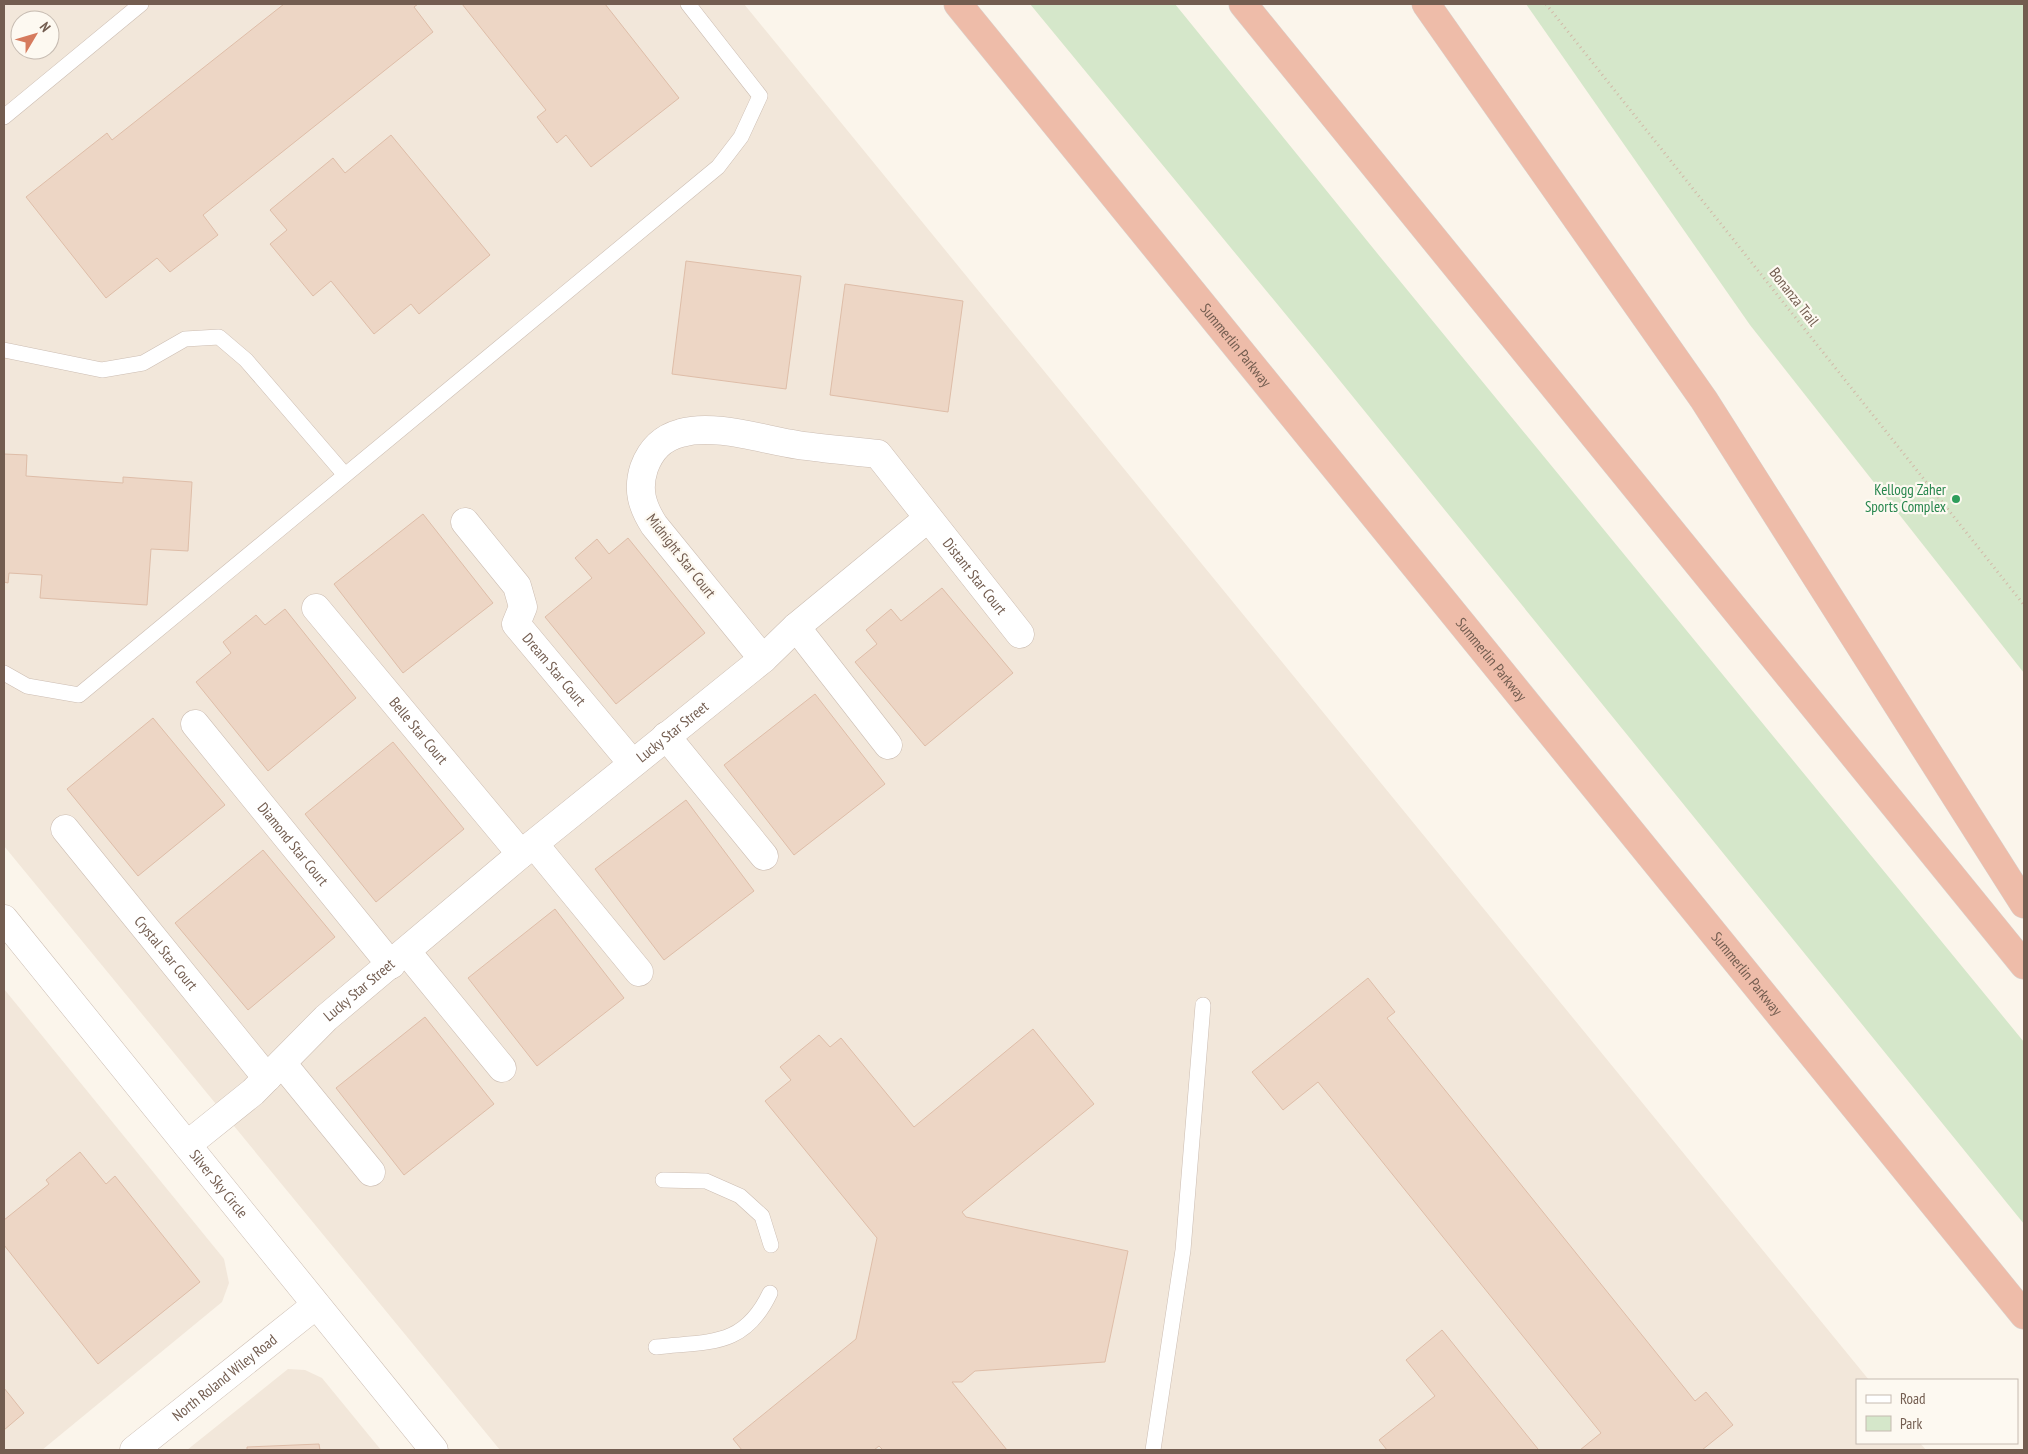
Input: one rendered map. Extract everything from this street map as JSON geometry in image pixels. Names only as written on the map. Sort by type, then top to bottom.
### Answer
[{"type":"highway","name":"Summerlin Parkway","points":[[958,4],[2024,1315]]},
{"type":"highway","points":[[1243,4],[2024,965]]},
{"type":"highway","points":[[1426,4],[1704,400],[2024,904]]},
{"type":"street","name":"Midnight Star Court","points":[[763,659],[654,525],[643,507],[640,491],[643,473],[648,458],[658,443],[681,433],[706,430],[799,445],[878,454],[927,519]]},
{"type":"street","name":"Lucky Star Street","points":[[187,1145],[274,1071],[326,1018],[527,849],[763,659],[796,627],[927,519]]},
{"type":"street","name":"Distant Star Court","points":[[927,519],[1020,634]]},
{"type":"street","name":"Dream Star Court","points":[[465,522],[517,586],[523,607],[516,624],[632,763]]},
{"type":"street","name":"Belle Star Court","points":[[316,608],[527,849],[639,972]]},
{"type":"street","points":[[796,627],[888,745]]},
{"type":"street","name":"Diamond Star Court","points":[[195,724],[399,958],[502,1068]]},
{"type":"street","points":[[666,736],[764,856]]},
{"type":"street","name":"Crystal Star Court","points":[[65,829],[274,1071],[371,1172]]},
{"type":"street","name":"Silver Sky Circle","points":[[4,919],[434,1450]]},
{"type":"street","name":"North Roland Wiley Road","points":[[134,1450],[316,1305]]},
{"type":"lane","points":[[4,117],[141,4]]},
{"type":"lane","points":[[4,672],[27,686],[79,695],[718,167],[741,137],[760,96],[688,4]]},
{"type":"lane","points":[[4,350],[102,370],[143,363],[185,339],[219,337],[246,360],[345,475]]},
{"type":"lane","points":[[1153,1450],[1182,1250],[1203,1005]]},
{"type":"lane","points":[[663,1180],[706,1181],[740,1196],[762,1216],[771,1245]]},
{"type":"lane","points":[[656,1347],[726,1339],[747,1326],[761,1312],[770,1293]]},
{"type":"path","name":"Bonanza Trail","points":[[1546,4],[2024,604]]},
{"type":"shaded area","points":[[4,4],[744,4],[1868,1379],[1856,1379],[1856,1444],[1921,1444],[1926,1450],[500,1450],[4,846]]},
{"type":"shaded area","points":[[4,989],[224,1259],[229,1283],[222,1302],[42,1450],[4,1450]]},
{"type":"shaded area","points":[[288,1369],[305,1370],[322,1378],[381,1450],[187,1450]]},
{"type":"green space","points":[[1030,4],[1175,4],[2024,1042],[2024,1224],[1315,350]]},
{"type":"green space","name":"Kellogg Zaher Sports Complex","points":[[1526,4],[2024,4],[2024,673],[1750,325]]},
{"type":"building","points":[[284,4],[418,4],[414,7],[433,32],[203,215],[218,235],[170,272],[157,258],[106,298],[26,197],[107,133],[112,140]]},
{"type":"building","points":[[462,4],[605,4],[679,98],[591,167],[566,135],[557,143],[537,117],[546,110]]},
{"type":"building","points":[[391,135],[490,255],[419,314],[411,304],[374,334],[331,281],[313,296],[270,244],[287,230],[270,210],[333,158],[345,173]]},
{"type":"building","points":[[686,261],[801,276],[786,389],[672,374]]},
{"type":"building","points":[[845,284],[963,301],[948,412],[830,395]]},
{"type":"building","points":[[4,454],[27,455],[26,476],[123,483],[123,477],[192,482],[188,551],[151,549],[147,605],[40,598],[42,575],[9,573],[8,583],[4,582]]},
{"type":"building","points":[[423,514],[493,603],[403,673],[334,584]]},
{"type":"building","points":[[628,538],[705,633],[616,704],[545,617],[592,578],[575,558],[597,539],[609,554]]},
{"type":"building","points":[[942,588],[1013,673],[925,746],[855,662],[877,644],[866,630],[891,609],[901,621]]},
{"type":"building","points":[[285,609],[356,698],[268,771],[196,682],[231,653],[223,642],[256,615],[265,625]]},
{"type":"building","points":[[815,694],[885,784],[794,855],[724,765]]},
{"type":"building","points":[[153,718],[225,805],[138,876],[67,789]]},
{"type":"building","points":[[393,742],[464,829],[376,902],[305,814]]},
{"type":"building","points":[[686,800],[754,891],[664,960],[595,869]]},
{"type":"building","points":[[263,850],[335,937],[248,1010],[175,923]]},
{"type":"building","points":[[555,909],[624,998],[537,1066],[468,978]]},
{"type":"building","points":[[1368,978],[1395,1012],[1387,1018],[1695,1401],[1706,1392],[1733,1425],[1702,1450],[1580,1450],[1601,1433],[1318,1082],[1283,1110],[1252,1072]]},
{"type":"building","points":[[425,1017],[494,1104],[404,1175],[336,1088]]},
{"type":"building","points":[[1033,1029],[1094,1104],[962,1212],[966,1217],[1128,1251],[1105,1362],[975,1371],[962,1382],[952,1382],[1007,1450],[883,1450],[879,1446],[874,1450],[742,1450],[733,1439],[856,1339],[877,1238],[765,1101],[791,1080],[780,1067],[819,1035],[830,1047],[841,1038],[914,1127]]},
{"type":"building","points":[[80,1152],[106,1184],[115,1176],[200,1282],[98,1364],[4,1245],[4,1220],[49,1184],[46,1180]]},
{"type":"building","points":[[1442,1330],[1538,1449],[1387,1450],[1379,1440],[1435,1396],[1406,1360]]},
{"type":"building","points":[[4,1388],[24,1413],[4,1430]]},
{"type":"building","points":[[319,1444],[320,1450],[247,1450],[247,1447]]},
{"type":"place","name":"Kellogg Zaher Sports Complex","points":[[1956,499]]}]
